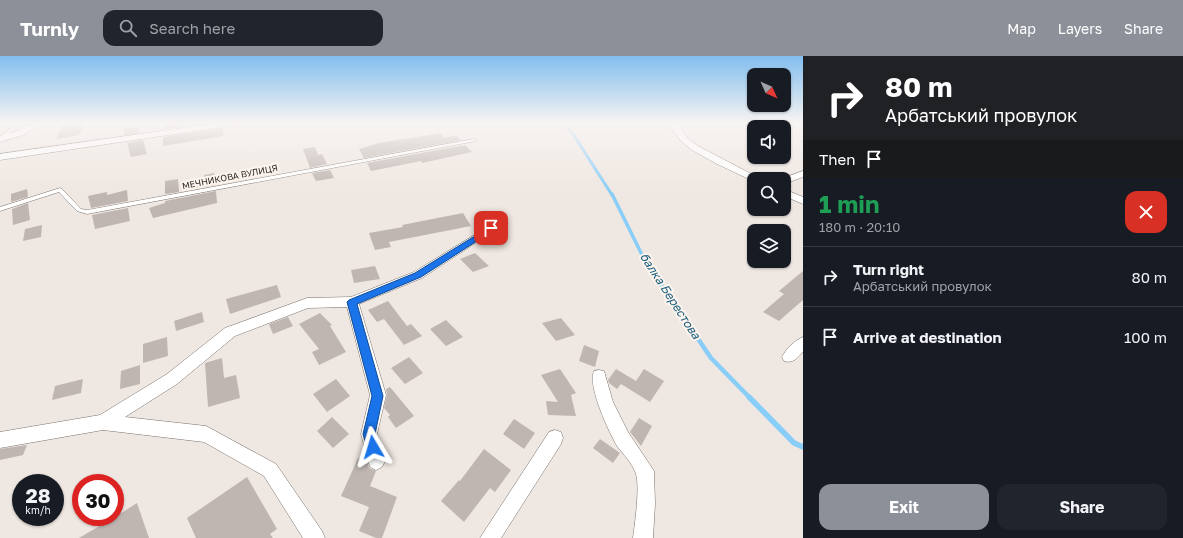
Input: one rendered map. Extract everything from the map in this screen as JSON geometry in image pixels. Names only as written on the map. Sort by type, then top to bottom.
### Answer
[{"type":"street","points":[[0,157],[80,145]]},
{"type":"street","points":[[693,145],[704,154],[747,175]]},
{"type":"street","points":[[791,178],[803,174]]},
{"type":"street","points":[[791,195],[803,201]]},
{"type":"street","points":[[103,422],[172,379],[230,332],[307,303],[352,302],[418,275],[491,228]]},
{"type":"street","points":[[352,302],[378,396],[369,434],[376,461]]},
{"type":"street","points":[[789,357],[803,343]]},
{"type":"street","points":[[599,376],[606,402],[622,438],[645,471],[646,504],[643,538]]},
{"type":"street","points":[[0,440],[103,422],[206,434],[270,470],[315,538]]},
{"type":"street","points":[[490,538],[555,438]]},
{"type":"lane","name":"МЕЧНИКОВА ВУЛИЦЯ","points":[[0,210],[60,190],[79,210],[86,212],[444,145]]},
{"type":"building","points":[[128,145],[145,145],[147,154],[131,157]]},
{"type":"building","points":[[371,145],[431,145],[364,158],[359,149]]},
{"type":"building","points":[[462,145],[465,145],[472,152],[422,163],[421,161],[371,171],[367,163]]},
{"type":"building","points":[[315,147],[318,155],[322,154],[327,164],[310,168],[303,149]]},
{"type":"building","points":[[330,170],[334,178],[316,181],[312,173]]},
{"type":"building","points":[[214,173],[216,185],[204,187],[204,175]]},
{"type":"building","points":[[178,179],[179,192],[165,194],[165,181]]},
{"type":"building","points":[[27,189],[28,197],[11,202],[11,194]]},
{"type":"building","points":[[127,190],[128,201],[91,208],[88,196],[107,192],[107,195]]},
{"type":"building","points":[[216,191],[217,203],[153,218],[149,208],[165,203],[165,201]]},
{"type":"building","points":[[28,203],[30,220],[13,225],[12,209]]},
{"type":"building","points":[[128,208],[130,221],[95,229],[92,215]]},
{"type":"building","points":[[463,213],[471,226],[389,242],[391,247],[375,250],[369,233],[403,227],[402,225]]},
{"type":"building","points":[[42,225],[41,237],[23,241],[25,229]]},
{"type":"building","points":[[475,253],[489,266],[473,272],[460,259]]},
{"type":"building","points":[[375,266],[380,279],[354,283],[351,270]]},
{"type":"building","points":[[803,271],[803,300],[779,321],[763,312],[784,294],[779,291]]},
{"type":"building","points":[[277,285],[281,297],[230,314],[226,299]]},
{"type":"building","points":[[388,301],[407,326],[411,324],[422,336],[404,345],[384,319],[377,322],[368,310]]},
{"type":"building","points":[[202,312],[204,322],[176,331],[174,321]]},
{"type":"building","points":[[320,313],[332,325],[330,326],[346,352],[319,365],[312,352],[319,349],[299,324]]},
{"type":"building","points":[[288,317],[293,326],[273,334],[269,324]]},
{"type":"building","points":[[561,318],[575,335],[556,341],[542,323]]},
{"type":"building","points":[[446,320],[463,337],[446,346],[430,329]]},
{"type":"building","points":[[167,337],[168,356],[143,363],[143,344]]},
{"type":"building","points":[[584,345],[599,351],[595,367],[579,361]]},
{"type":"building","points":[[409,357],[423,373],[405,384],[391,368]]},
{"type":"building","points":[[222,358],[224,378],[236,375],[240,398],[208,407],[205,363]]},
{"type":"building","points":[[140,365],[140,384],[120,389],[121,371]]},
{"type":"building","points":[[560,369],[576,393],[571,395],[576,416],[548,415],[546,401],[558,402],[541,375]]},
{"type":"building","points":[[616,369],[636,381],[644,369],[664,381],[650,402],[621,384],[617,389],[609,383],[608,380]]},
{"type":"building","points":[[83,379],[81,393],[52,400],[55,386]]},
{"type":"building","points":[[336,379],[350,396],[327,412],[313,394]]},
{"type":"building","points":[[390,387],[414,416],[396,428],[388,417],[390,415],[384,408],[387,395],[386,389]]},
{"type":"building","points":[[332,417],[349,434],[333,448],[317,431]]},
{"type":"building","points":[[639,418],[652,426],[641,446],[630,432]]},
{"type":"building","points":[[514,419],[535,433],[524,449],[503,434]]},
{"type":"building","points":[[600,439],[620,453],[613,463],[593,448]]},
{"type":"building","points":[[27,445],[23,455],[0,460],[0,449]]},
{"type":"building","points":[[484,449],[511,470],[495,492],[490,488],[464,522],[441,501],[459,480],[460,481]]},
{"type":"building","points":[[358,458],[367,461],[369,468],[376,471],[370,486],[397,497],[382,538],[376,538],[359,531],[369,507],[341,496]]},
{"type":"building","points":[[247,477],[277,529],[270,534],[273,538],[196,538],[187,518]]},
{"type":"building","points":[[137,503],[149,538],[79,538],[100,526],[124,526],[124,511]]},
{"type":"waterway","name":"балка Берестова","points":[[580,145],[612,195]]},
{"type":"waterway","name":"балка Берестова","points":[[612,194],[646,263],[661,285]]},
{"type":"waterway","name":"балка Берестова","points":[[661,284],[711,358],[750,398]]},
{"type":"waterway","name":"балка Берестова","points":[[749,397],[794,443],[803,447]]},
{"type":"route","points":[[373,447],[369,434],[378,396],[352,302],[418,275],[491,228]]}]
